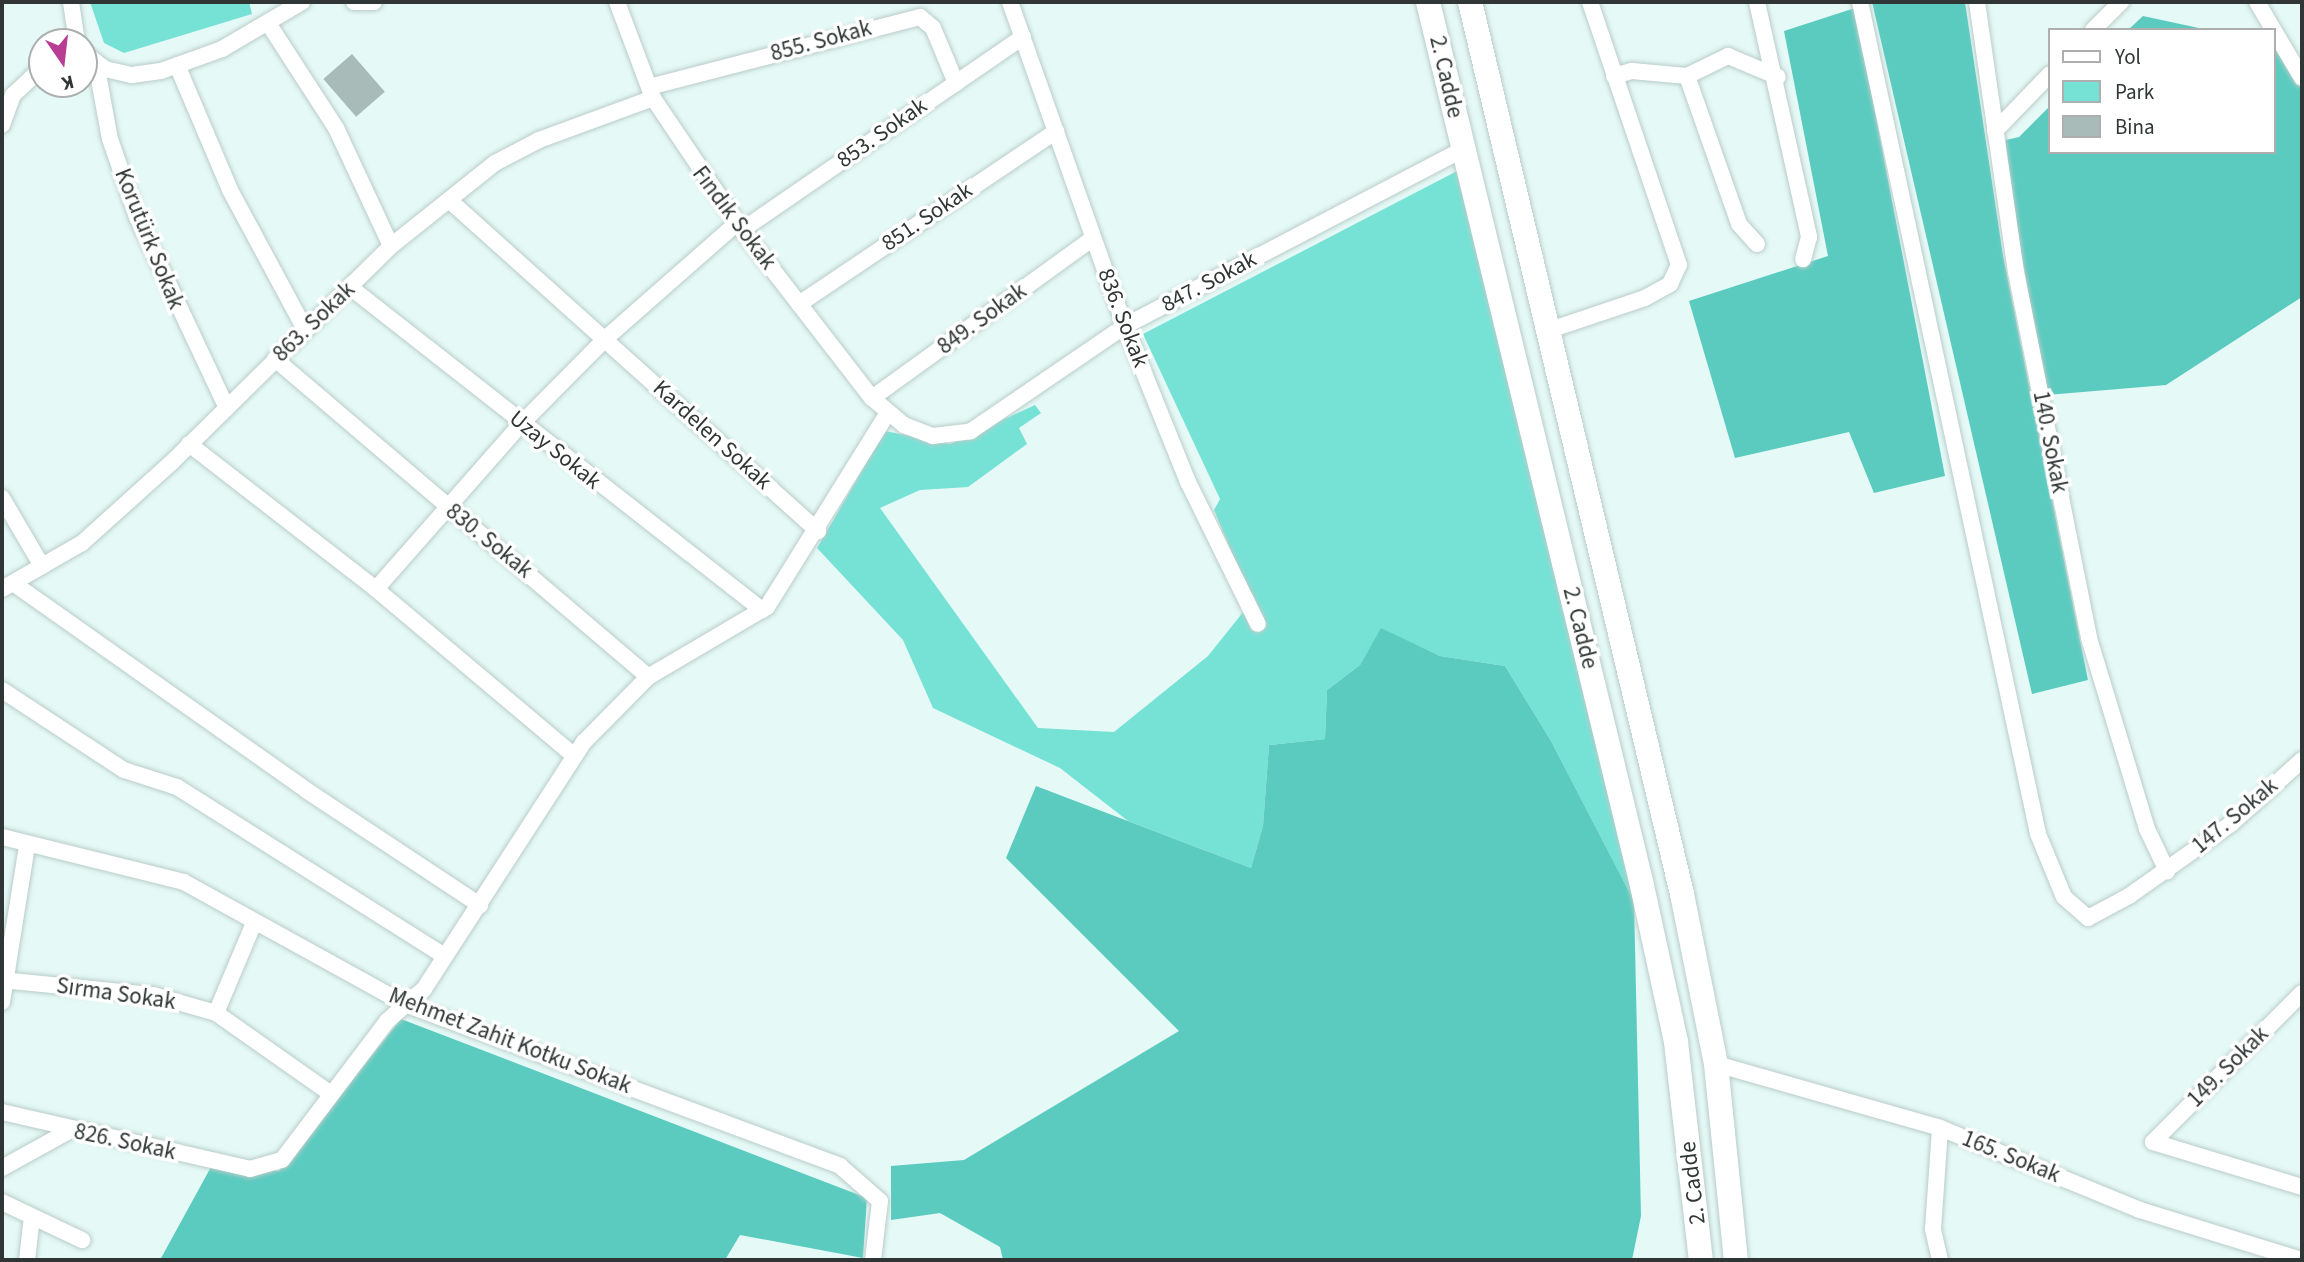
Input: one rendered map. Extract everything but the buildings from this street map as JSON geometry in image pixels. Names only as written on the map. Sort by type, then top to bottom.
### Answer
[{"type":"main road","name":"2. Cadde","points":[[1428,2],[1673,1028],[1701,1260]]},
{"type":"main road","name":"2. Cadde","points":[[1470,2],[1682,894],[1716,1064],[1736,1260]]},
{"type":"street","name":"Korutürk Sokak","points":[[71,2],[77,28]]},
{"type":"street","points":[[98,57],[132,75],[177,65],[268,23],[302,2]]},
{"type":"street","points":[[354,2],[374,2]]},
{"type":"street","name":"Fındık Sokak","points":[[617,2],[651,92],[739,227],[887,414]]},
{"type":"street","name":"836. Sokak","points":[[1010,2],[1125,326],[1188,482],[1258,624]]},
{"type":"street","points":[[1547,331],[1645,298],[1670,284],[1679,265],[1590,2]]},
{"type":"street","points":[[1757,2],[1777,78],[1809,237],[1802,259]]},
{"type":"street","name":"147. Sokak","points":[[1860,2],[2039,834],[2064,897],[2088,918],[2167,871],[2232,823],[2302,760]]},
{"type":"street","name":"140. Sokak","points":[[1977,2],[2016,272],[2089,638],[2147,829],[2167,871]]},
{"type":"street","points":[[2095,28],[2120,2]]},
{"type":"street","points":[[2257,2],[2272,28]]},
{"type":"street","name":"855. Sokak","points":[[651,92],[920,17],[933,28],[956,83]]},
{"type":"street","points":[[268,23],[335,128],[391,246]]},
{"type":"street","points":[[2276,34],[2302,78]]},
{"type":"street","name":"853. Sokak","points":[[739,227],[1023,37]]},
{"type":"street","points":[[1614,76],[1632,71],[1688,76],[1728,55],[1777,78]]},
{"type":"street","points":[[177,65],[230,190],[305,329]]},
{"type":"street","points":[[1688,76],[1739,224],[1757,244]]},
{"type":"street","points":[[1995,131],[2048,76]]},
{"type":"street","points":[[2,125],[13,95],[28,81]]},
{"type":"street","name":"863. Sokak","points":[[8,586],[82,543],[189,444],[391,246],[495,163],[539,140],[651,92]]},
{"type":"street","name":"Korutürk Sokak","points":[[97,98],[137,217],[226,406]]},
{"type":"street","name":"851. Sokak","points":[[799,304],[1056,131]]},
{"type":"street","name":"847. Sokak","points":[[887,414],[933,436],[971,431],[1125,326],[1463,149]]},
{"type":"street","name":"Kardelen Sokak","points":[[449,200],[818,531]]},
{"type":"street","points":[[376,589],[521,424],[605,339],[739,227]]},
{"type":"street","name":"849. Sokak","points":[[872,398],[1092,239]]},
{"type":"street","name":"Uzay Sokak","points":[[350,287],[521,424],[762,610]]},
{"type":"street","name":"830. Sokak","points":[[275,359],[648,677]]},
{"type":"street","points":[[330,1093],[405,1004],[424,989],[574,756],[648,677],[708,639],[762,610],[818,531],[887,414]]},
{"type":"street","points":[[189,444],[376,589],[574,756]]},
{"type":"street","points":[[2,498],[42,566]]},
{"type":"street","points":[[8,586],[306,790],[480,905]]},
{"type":"street","points":[[2,690],[124,770],[177,787],[444,956]]},
{"type":"street","name":"Mehmet Zahit Kotku Sokak","points":[[2,837],[27,846],[184,882],[405,1004],[840,1166],[880,1201],[873,1260]]},
{"type":"street","points":[[2,1002],[27,846]]},
{"type":"street","points":[[216,1013],[254,923]]},
{"type":"street","name":"Sırma Sokak","points":[[4,980],[153,995],[216,1013],[330,1093]]},
{"type":"street","name":"149. Sokak","points":[[2299,1001],[2153,1142],[2302,1187]]},
{"type":"street","name":"165. Sokak","points":[[1716,1064],[1940,1128],[2140,1210],[2302,1260]]},
{"type":"street","name":"826. Sokak","points":[[2,1112],[69,1131],[250,1169],[282,1160],[330,1093]]},
{"type":"street","points":[[1940,1128],[1933,1229],[1940,1260]]},
{"type":"street","points":[[2,1168],[69,1131]]},
{"type":"street","points":[[2,1202],[82,1240]]},
{"type":"street","points":[[27,1260],[32,1217]]},
{"type":"green space","points":[[90,2],[249,2],[252,14],[124,53],[104,43]]},
{"type":"green space","points":[[1461,169],[1634,901],[1551,741],[1505,666],[1440,656],[1381,629],[1360,665],[1327,690],[1325,739],[1269,745],[1263,826],[1251,868],[1128,821],[1060,768],[933,708],[903,640],[817,548],[885,431],[950,444],[1035,405],[1041,413],[1019,428],[1027,444],[968,487],[920,490],[880,508],[1038,728],[1114,732],[1208,656],[1252,601],[1214,510],[1220,499],[1143,334]]},
{"type":"shaded area","points":[[1872,2],[1965,2],[2003,255],[2088,680],[2032,694]]},
{"type":"shaded area","points":[[1855,8],[1945,476],[1874,493],[1849,432],[1735,458],[1689,301],[1828,256],[1784,31]]},
{"type":"shaded area","points":[[2143,16],[2199,28],[2130,28]]},
{"type":"shaded area","points":[[2276,40],[2302,68],[2302,297],[2166,385],[2047,395],[2006,169],[2006,140],[2019,137],[2048,108],[2048,154],[2276,154]]},
{"type":"shaded area","points":[[1381,628],[1440,656],[1505,666],[1551,741],[1634,901],[1641,1216],[1632,1260],[1003,1260],[1000,1247],[940,1213],[891,1220],[891,1166],[964,1160],[1179,1031],[1006,858],[1036,786],[1251,868],[1263,826],[1269,745],[1325,739],[1327,690],[1360,665]]},
{"type":"shaded area","points":[[401,1019],[867,1198],[863,1258],[740,1235],[725,1260],[160,1260],[211,1167],[279,1171]]}]
